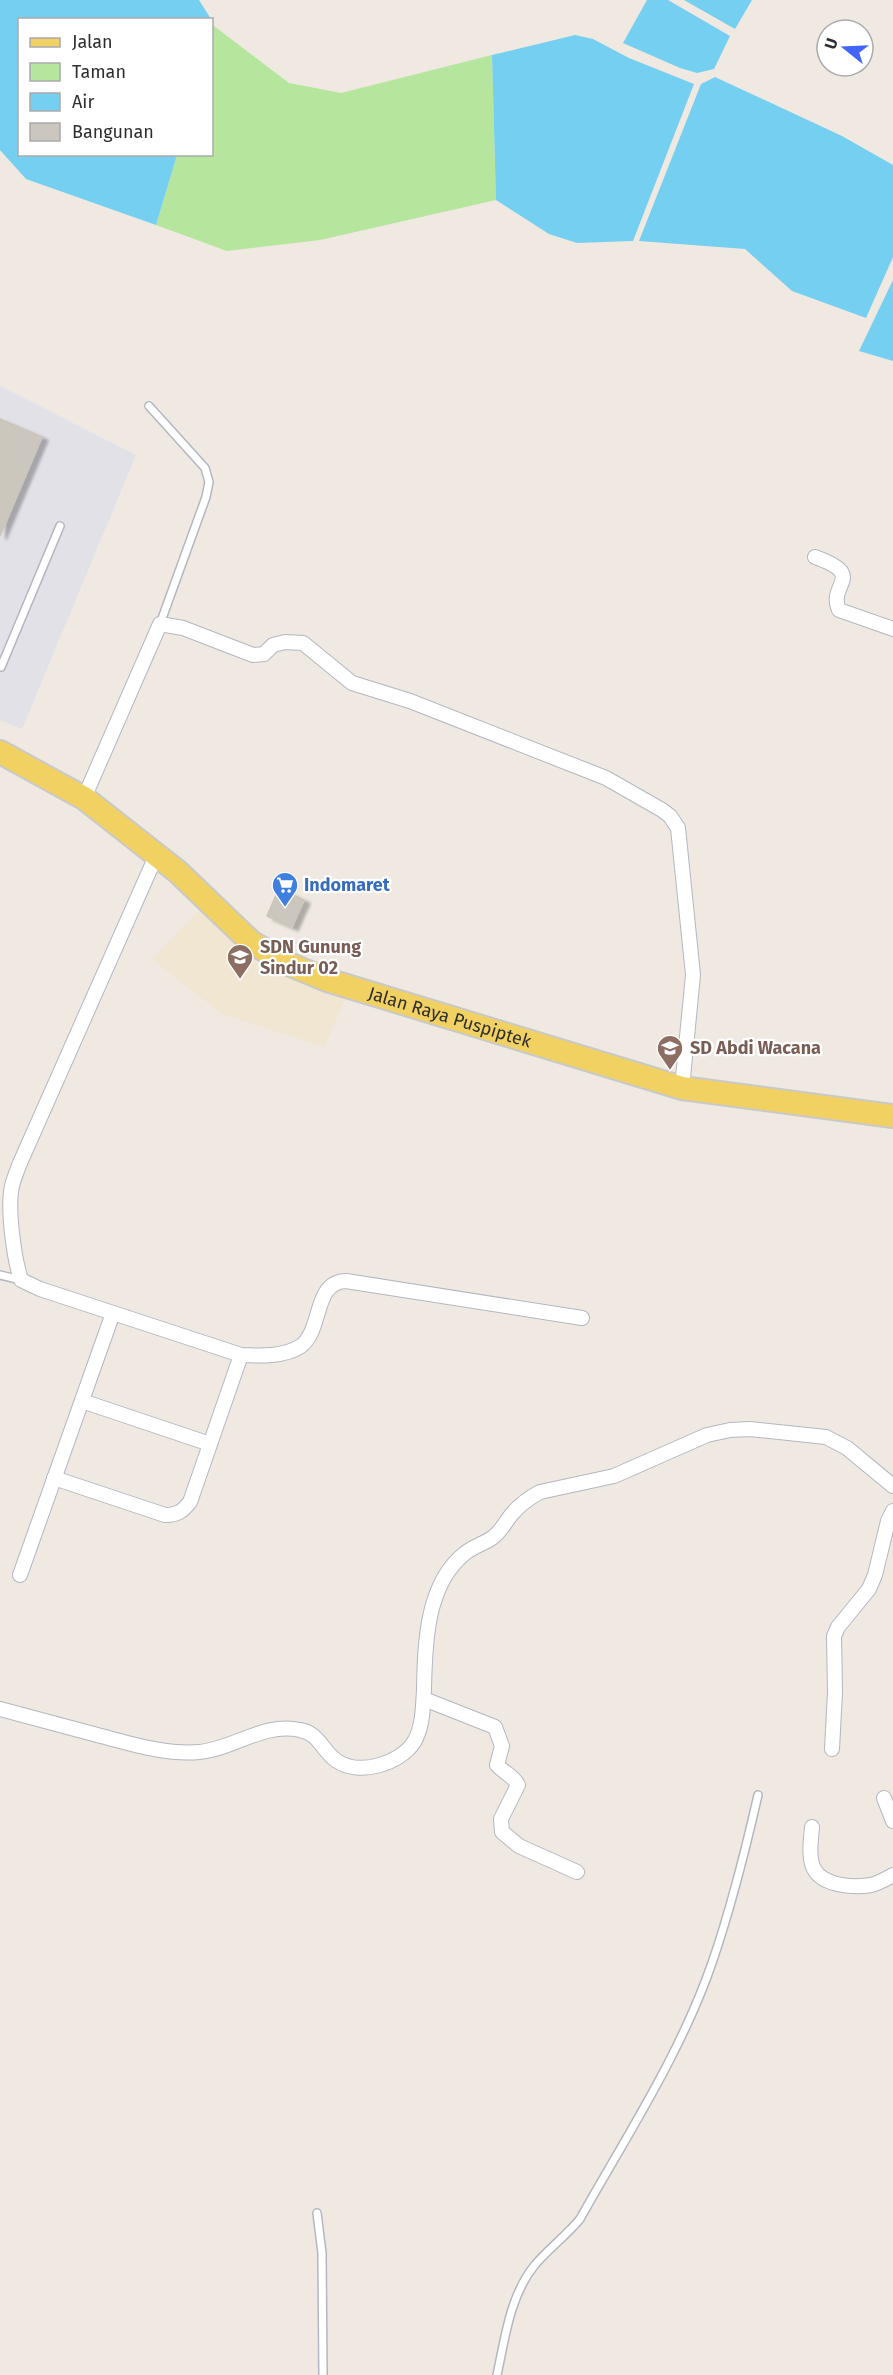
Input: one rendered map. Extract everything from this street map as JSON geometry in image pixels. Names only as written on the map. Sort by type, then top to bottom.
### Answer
[{"type":"main road","name":"Jalan Raya Puspiptek","points":[[0,752],[84,798],[178,872],[251,942],[286,963],[327,980],[682,1088],[893,1116]]},
{"type":"street","points":[[815,557],[835,566],[842,572],[843,582],[837,602],[839,610],[893,629]]},
{"type":"street","points":[[84,798],[160,624],[183,628],[253,655],[264,654],[273,645],[285,642],[303,643],[352,683],[410,700],[606,778],[670,816],[678,828],[693,975],[682,1088]]},
{"type":"street","points":[[156,856],[20,1163],[12,1187],[11,1215],[17,1266],[21,1280],[241,1356],[274,1355],[302,1345],[310,1332],[325,1294],[330,1285],[337,1281],[582,1318]]},
{"type":"street","points":[[20,1575],[113,1313]]},
{"type":"street","points":[[54,1478],[165,1515],[176,1515],[190,1502],[241,1356]]},
{"type":"street","points":[[82,1401],[210,1444]]},
{"type":"street","points":[[0,1709],[137,1745],[183,1752],[200,1752],[218,1748],[273,1730],[300,1730],[312,1734],[335,1760],[347,1766],[363,1768],[386,1763],[403,1753],[413,1743],[419,1730],[424,1699],[425,1648],[431,1614],[439,1589],[450,1568],[464,1553],[492,1538],[520,1504],[540,1492],[614,1476],[707,1435],[750,1429],[826,1437],[854,1453],[893,1486]]},
{"type":"street","points":[[832,1749],[835,1692],[834,1636],[869,1589],[893,1511]]},
{"type":"street","points":[[424,1699],[495,1727],[502,1746],[497,1764],[514,1778],[518,1785],[501,1818],[502,1832],[519,1846],[577,1872]]},
{"type":"street","points":[[884,1798],[893,1821]]},
{"type":"street","points":[[812,1827],[811,1858],[813,1868],[818,1875],[843,1885],[855,1886],[873,1885],[893,1875]]},
{"type":"lane","points":[[149,406],[206,468],[209,482],[206,497],[160,624]]},
{"type":"lane","points":[[0,669],[60,526]]},
{"type":"lane","points":[[0,1275],[21,1280]]},
{"type":"lane","points":[[497,2375],[507,2325],[522,2284],[535,2265],[565,2237],[580,2219],[675,2049],[693,2010],[712,1964],[758,1796]]},
{"type":"lane","points":[[317,2213],[322,2253],[323,2375]]},
{"type":"shaded area","points":[[0,386],[136,455],[22,729],[0,720]]},
{"type":"shaded area","name":"SDN Gunung Sindur 02","points":[[199,911],[257,964],[347,995],[324,1047],[222,1014],[152,959]]},
{"type":"green space","points":[[214,26],[289,83],[341,93],[492,55],[496,200],[320,240],[227,251],[156,225],[177,156],[213,156]]},
{"type":"water","points":[[0,0],[199,0],[210,18],[18,18],[18,156],[177,156],[156,225],[26,179],[0,150]]},
{"type":"water","points":[[647,0],[668,0],[730,36],[714,69],[697,73],[623,43]]},
{"type":"water","points":[[684,0],[752,0],[735,29]]},
{"type":"water","points":[[575,35],[593,39],[629,58],[694,84],[633,241],[577,243],[549,234],[496,200],[492,55]]},
{"type":"water","points":[[715,77],[842,136],[893,165],[893,257],[866,318],[792,291],[745,249],[639,241],[701,84]]},
{"type":"water","points":[[893,280],[893,361],[859,351]]},
{"type":"building","points":[[0,419],[42,437],[0,536]]},
{"type":"building","name":"Indomaret","points":[[279,888],[304,900],[292,927],[267,916]]},
{"type":"place","name":"Indomaret","points":[[285,908]]},
{"type":"place","name":"SDN Gunung Sindur 02","points":[[240,980]]},
{"type":"place","name":"SD Abdi Wacana","points":[[670,1071]]}]
